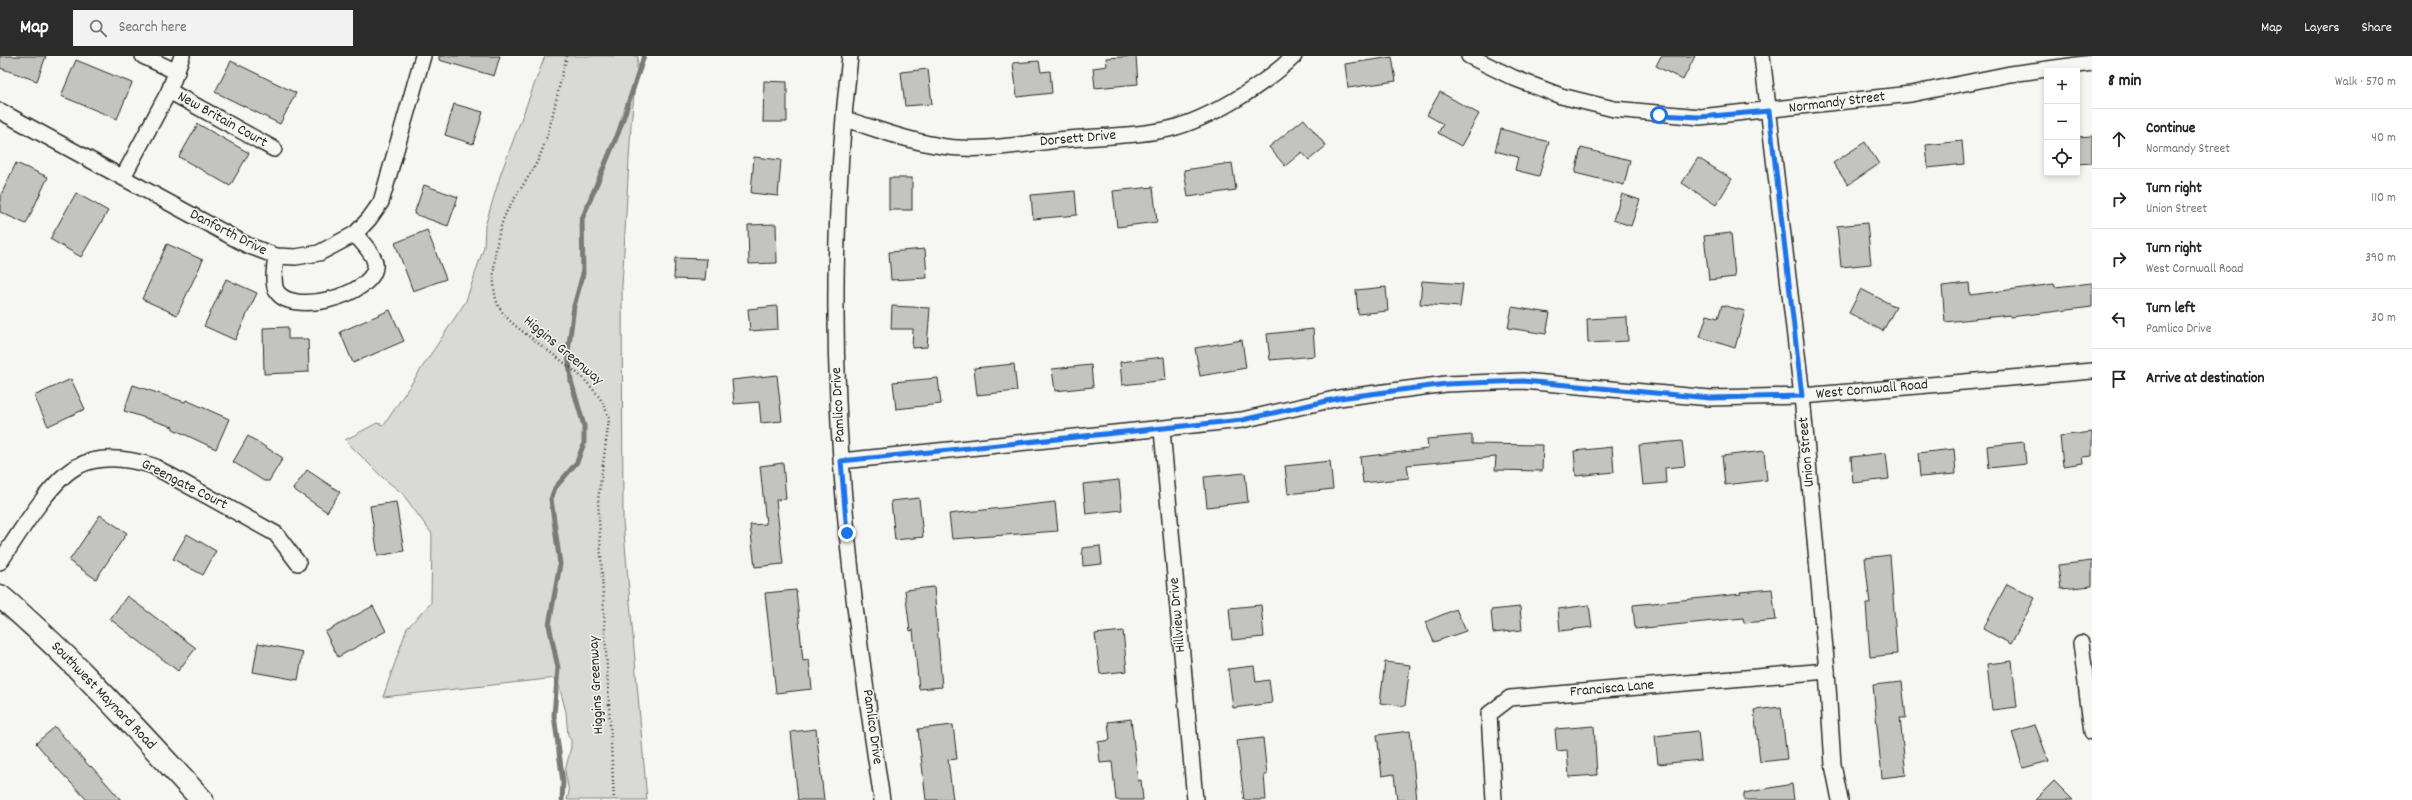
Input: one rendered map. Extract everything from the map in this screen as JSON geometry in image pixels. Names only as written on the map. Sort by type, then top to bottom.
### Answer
[{"type":"main road","name":"Southwest Maynard Road","points":[[0,596],[37,628],[96,685],[202,800]]},
{"type":"street","points":[[143,56],[177,72]]},
{"type":"street","points":[[122,177],[169,91],[182,56]]},
{"type":"street","name":"Danforth Drive","points":[[0,111],[247,245],[276,256],[296,257],[319,253],[355,234],[381,202],[423,56]]},
{"type":"street","name":"Pamlico Drive","points":[[850,56],[844,119],[837,228],[836,350],[841,461],[856,611],[882,800]]},
{"type":"street","name":"Dorsett Drive","points":[[844,119],[934,145],[974,149],[1169,129],[1188,123],[1250,90],[1283,67],[1294,56]]},
{"type":"street","name":"Normandy Street","points":[[1469,56],[1514,78],[1561,96],[1614,109],[1700,117],[1769,111],[1911,94],[2010,74],[2092,63]]},
{"type":"street","name":"Union Street","points":[[1762,56],[1802,396],[1827,671],[1833,765],[1840,800]]},
{"type":"street","name":"New Britain Court","points":[[169,91],[274,149]]},
{"type":"street","points":[[276,256],[276,289],[280,296],[297,302],[311,303],[338,296],[361,288],[369,280],[375,268],[374,260],[355,234]]},
{"type":"street","name":"West Cornwall Road","points":[[841,461],[1162,430],[1242,420],[1340,398],[1446,384],[1523,381],[1710,398],[1802,396],[2092,371]]},
{"type":"street","name":"Hillview Drive","points":[[1162,430],[1195,800]]},
{"type":"street","name":"Greengate Court","points":[[0,562],[46,497],[62,478],[76,467],[92,461],[114,458],[134,460],[153,466],[276,534],[298,563]]},
{"type":"street","points":[[2081,643],[2092,732]]},
{"type":"street","name":"Francisca Lane","points":[[1494,800],[1489,714],[1510,698],[1827,671]]},
{"type":"path","name":"Higgins Greenway","points":[[568,56],[548,136],[538,160],[506,212],[500,228],[494,293],[500,307],[510,321],[558,358],[598,395],[606,408],[609,420],[598,500],[614,800]]},
{"type":"shaded area","points":[[545,56],[638,56],[631,124],[622,286],[623,521],[647,800],[567,800],[569,792],[565,771],[571,747],[571,740],[568,736],[566,712],[557,678],[383,697],[407,628],[431,603],[432,534],[402,493],[383,478],[345,440],[377,423],[384,425],[466,301],[484,247],[485,226],[501,173]]},
{"type":"building","points":[[0,56],[46,56],[37,81],[0,68]]},
{"type":"building","points":[[439,56],[500,56],[494,76],[439,60]]},
{"type":"building","points":[[1136,56],[1138,84],[1095,88],[1093,68],[1107,66],[1106,58]]},
{"type":"building","points":[[1661,56],[1695,56],[1683,80],[1656,66]]},
{"type":"building","points":[[1392,57],[1396,81],[1348,88],[1345,64]]},
{"type":"building","points":[[76,60],[132,83],[117,119],[61,96]]},
{"type":"building","points":[[231,61],[296,93],[280,124],[215,92]]},
{"type":"building","points":[[1039,61],[1041,72],[1050,71],[1052,93],[1017,97],[1013,63]]},
{"type":"building","points":[[928,69],[932,104],[905,106],[901,72]]},
{"type":"building","points":[[764,81],[787,82],[787,122],[763,122]]},
{"type":"building","points":[[1440,92],[1479,114],[1461,146],[1438,133],[1443,124],[1427,115]]},
{"type":"building","points":[[454,104],[483,112],[473,144],[445,135]]},
{"type":"building","points":[[1304,119],[1326,146],[1309,160],[1302,152],[1285,166],[1269,147]]},
{"type":"building","points":[[198,124],[249,153],[230,186],[179,157]]},
{"type":"building","points":[[1501,129],[1549,142],[1539,176],[1515,170],[1518,157],[1495,151]]},
{"type":"building","points":[[2092,136],[2092,163],[2080,164],[2080,137]]},
{"type":"building","points":[[1962,141],[1964,164],[1928,168],[1926,145]]},
{"type":"building","points":[[1865,142],[1879,164],[1848,185],[1833,163]]},
{"type":"building","points":[[1581,148],[1630,160],[1624,185],[1575,173]]},
{"type":"building","points":[[754,157],[781,160],[778,196],[751,193]]},
{"type":"building","points":[[1698,158],[1732,179],[1716,205],[1682,183]]},
{"type":"building","points":[[16,163],[48,177],[26,224],[0,212],[0,197]]},
{"type":"building","points":[[1232,163],[1236,190],[1188,197],[1184,170]]},
{"type":"building","points":[[889,178],[912,178],[912,210],[889,210]]},
{"type":"building","points":[[424,185],[458,197],[448,226],[414,214]]},
{"type":"building","points":[[1153,187],[1157,222],[1117,227],[1113,191]]},
{"type":"building","points":[[1075,191],[1077,215],[1033,219],[1031,195]]},
{"type":"building","points":[[76,193],[108,211],[81,257],[50,239]]},
{"type":"building","points":[[1622,194],[1640,200],[1631,226],[1613,220]]},
{"type":"building","points":[[1867,223],[1871,264],[1841,267],[1837,226]]},
{"type":"building","points":[[776,224],[777,263],[749,264],[748,225]]},
{"type":"building","points":[[427,230],[446,279],[413,291],[395,243]]},
{"type":"building","points":[[1731,233],[1735,277],[1709,280],[1704,236]]},
{"type":"building","points":[[167,244],[203,260],[177,315],[142,299]]},
{"type":"building","points":[[925,249],[927,278],[891,280],[889,252]]},
{"type":"building","points":[[675,258],[707,259],[705,280],[674,279]]},
{"type":"building","points":[[226,279],[257,293],[235,340],[204,326]]},
{"type":"building","points":[[1422,281],[1463,284],[1460,307],[1420,304]]},
{"type":"building","points":[[1969,283],[1970,295],[2054,284],[2055,287],[2092,283],[2092,307],[2010,317],[2010,315],[1945,322],[1942,286]]},
{"type":"building","points":[[1386,287],[1388,311],[1358,314],[1356,290]]},
{"type":"building","points":[[1861,289],[1896,307],[1883,331],[1849,313]]},
{"type":"building","points":[[1722,305],[1745,311],[1735,348],[1700,337],[1707,315],[1718,318]]},
{"type":"building","points":[[777,306],[778,329],[750,331],[748,309]]},
{"type":"building","points":[[892,306],[930,308],[927,347],[912,348],[913,329],[891,329]]},
{"type":"building","points":[[1512,307],[1550,313],[1546,334],[1508,328]]},
{"type":"building","points":[[390,310],[404,341],[353,363],[340,332]]},
{"type":"building","points":[[1627,317],[1628,341],[1588,343],[1587,319]]},
{"type":"building","points":[[288,327],[288,339],[308,339],[309,372],[264,374],[263,328]]},
{"type":"building","points":[[1313,329],[1315,356],[1270,360],[1267,334]]},
{"type":"building","points":[[1242,340],[1246,368],[1200,376],[1195,348]]},
{"type":"building","points":[[1164,357],[1166,380],[1122,385],[1120,362]]},
{"type":"building","points":[[1014,364],[1017,391],[977,395],[974,368]]},
{"type":"building","points":[[1091,365],[1093,387],[1055,391],[1052,369]]},
{"type":"building","points":[[777,375],[782,421],[761,423],[759,402],[734,404],[732,380]]},
{"type":"building","points":[[938,378],[941,404],[896,409],[893,382]]},
{"type":"building","points":[[71,379],[85,409],[48,426],[34,396]]},
{"type":"building","points":[[133,385],[185,402],[186,400],[229,419],[216,449],[173,429],[173,427],[124,411]]},
{"type":"building","points":[[2092,432],[2092,456],[2082,457],[2083,463],[2063,466],[2060,436]]},
{"type":"building","points":[[1472,435],[1472,444],[1543,445],[1542,471],[1495,470],[1496,457],[1407,465],[1409,478],[1363,483],[1360,457],[1428,449],[1427,439]]},
{"type":"building","points":[[248,436],[283,458],[269,481],[264,481],[233,462]]},
{"type":"building","points":[[1682,441],[1685,466],[1665,468],[1666,483],[1643,485],[1639,445]]},
{"type":"building","points":[[2024,442],[2026,464],[1989,468],[1987,446]]},
{"type":"building","points":[[1612,447],[1614,472],[1576,476],[1574,451]]},
{"type":"building","points":[[1954,449],[1956,474],[1920,477],[1918,453]]},
{"type":"building","points":[[1764,451],[1767,480],[1725,485],[1722,456]]},
{"type":"building","points":[[1886,453],[1889,479],[1853,483],[1851,457]]},
{"type":"building","points":[[1330,461],[1333,489],[1288,494],[1285,466]]},
{"type":"building","points":[[783,463],[786,499],[776,500],[783,564],[755,567],[750,525],[766,524],[760,466]]},
{"type":"building","points":[[307,470],[340,492],[327,512],[293,489]]},
{"type":"building","points":[[1245,473],[1248,502],[1207,507],[1204,477]]},
{"type":"building","points":[[1119,480],[1122,510],[1086,514],[1083,484]]},
{"type":"building","points":[[919,498],[923,537],[895,540],[891,501]]},
{"type":"building","points":[[396,502],[404,551],[378,556],[370,506]]},
{"type":"building","points":[[1055,502],[1058,531],[952,539],[949,514]]},
{"type":"building","points":[[100,515],[127,533],[96,579],[69,561]]},
{"type":"building","points":[[187,534],[216,551],[203,575],[173,559]]},
{"type":"building","points":[[1100,546],[1102,564],[1083,566],[1082,548]]},
{"type":"building","points":[[1890,555],[1897,654],[1870,657],[1866,604],[1870,604],[1865,558]]},
{"type":"building","points":[[2092,561],[2092,586],[2061,589],[2058,565]]},
{"type":"building","points":[[2007,584],[2035,598],[2011,644],[1983,629]]},
{"type":"building","points":[[934,587],[942,687],[919,689],[913,630],[910,631],[905,590]]},
{"type":"building","points":[[1772,589],[1776,620],[1744,623],[1743,618],[1635,629],[1633,605],[1741,594],[1740,592]]},
{"type":"building","points":[[796,590],[803,661],[809,660],[812,689],[776,693],[765,593]]},
{"type":"building","points":[[127,596],[196,648],[178,671],[110,619]]},
{"type":"building","points":[[1261,605],[1264,637],[1232,640],[1229,608]]},
{"type":"building","points":[[1589,605],[1592,627],[1560,631],[1558,609]]},
{"type":"building","points":[[373,606],[386,631],[338,657],[325,632]]},
{"type":"building","points":[[1520,607],[1522,630],[1493,633],[1491,610]]},
{"type":"building","points":[[1456,609],[1466,631],[1434,642],[1425,622]]},
{"type":"building","points":[[1123,631],[1127,671],[1100,674],[1095,634]]},
{"type":"building","points":[[258,643],[303,652],[298,680],[253,672]]},
{"type":"building","points":[[2012,661],[2017,707],[1992,710],[1987,664]]},
{"type":"building","points":[[1385,662],[1410,665],[1405,706],[1380,703]]},
{"type":"building","points":[[1254,666],[1256,682],[1269,680],[1272,703],[1233,708],[1228,669]]},
{"type":"building","points":[[1902,682],[1906,718],[1900,718],[1906,775],[1882,778],[1873,685]]},
{"type":"building","points":[[1781,707],[1787,759],[1760,762],[1754,710]]},
{"type":"building","points":[[1131,719],[1138,781],[1141,780],[1143,800],[1116,800],[1112,762],[1100,763],[1098,742],[1110,740],[1108,722]]},
{"type":"building","points":[[953,725],[957,759],[948,760],[953,800],[926,800],[918,729]]},
{"type":"building","points":[[2035,725],[2049,761],[2023,768],[2012,732]]},
{"type":"building","points":[[1594,726],[1597,775],[1569,777],[1567,750],[1557,751],[1555,729]]},
{"type":"building","points":[[55,727],[121,800],[87,800],[56,767],[36,743]]},
{"type":"building","points":[[816,729],[824,800],[798,800],[791,732]]},
{"type":"building","points":[[1410,731],[1417,800],[1397,800],[1394,774],[1382,776],[1377,735]]},
{"type":"building","points":[[1698,731],[1701,760],[1658,764],[1655,736]]},
{"type":"building","points":[[1263,738],[1267,775],[1264,775],[1266,800],[1244,800],[1237,741]]},
{"type":"building","points":[[2054,781],[2073,800],[2035,800]]},
{"type":"building","points":[[1792,784],[1794,800],[1744,800],[1744,793]]},
{"type":"waterway","points":[[562,800],[563,782],[554,715],[558,668],[549,625],[560,564],[551,499],[555,488],[577,462],[584,443],[584,426],[571,381],[568,352],[574,306],[583,274],[582,219],[619,131],[644,56]]},
{"type":"route","points":[[847,533],[841,461],[1162,430],[1242,420],[1340,398],[1394,389],[1446,384],[1523,381],[1710,398],[1802,396],[1769,111],[1700,117],[1659,115]]}]
